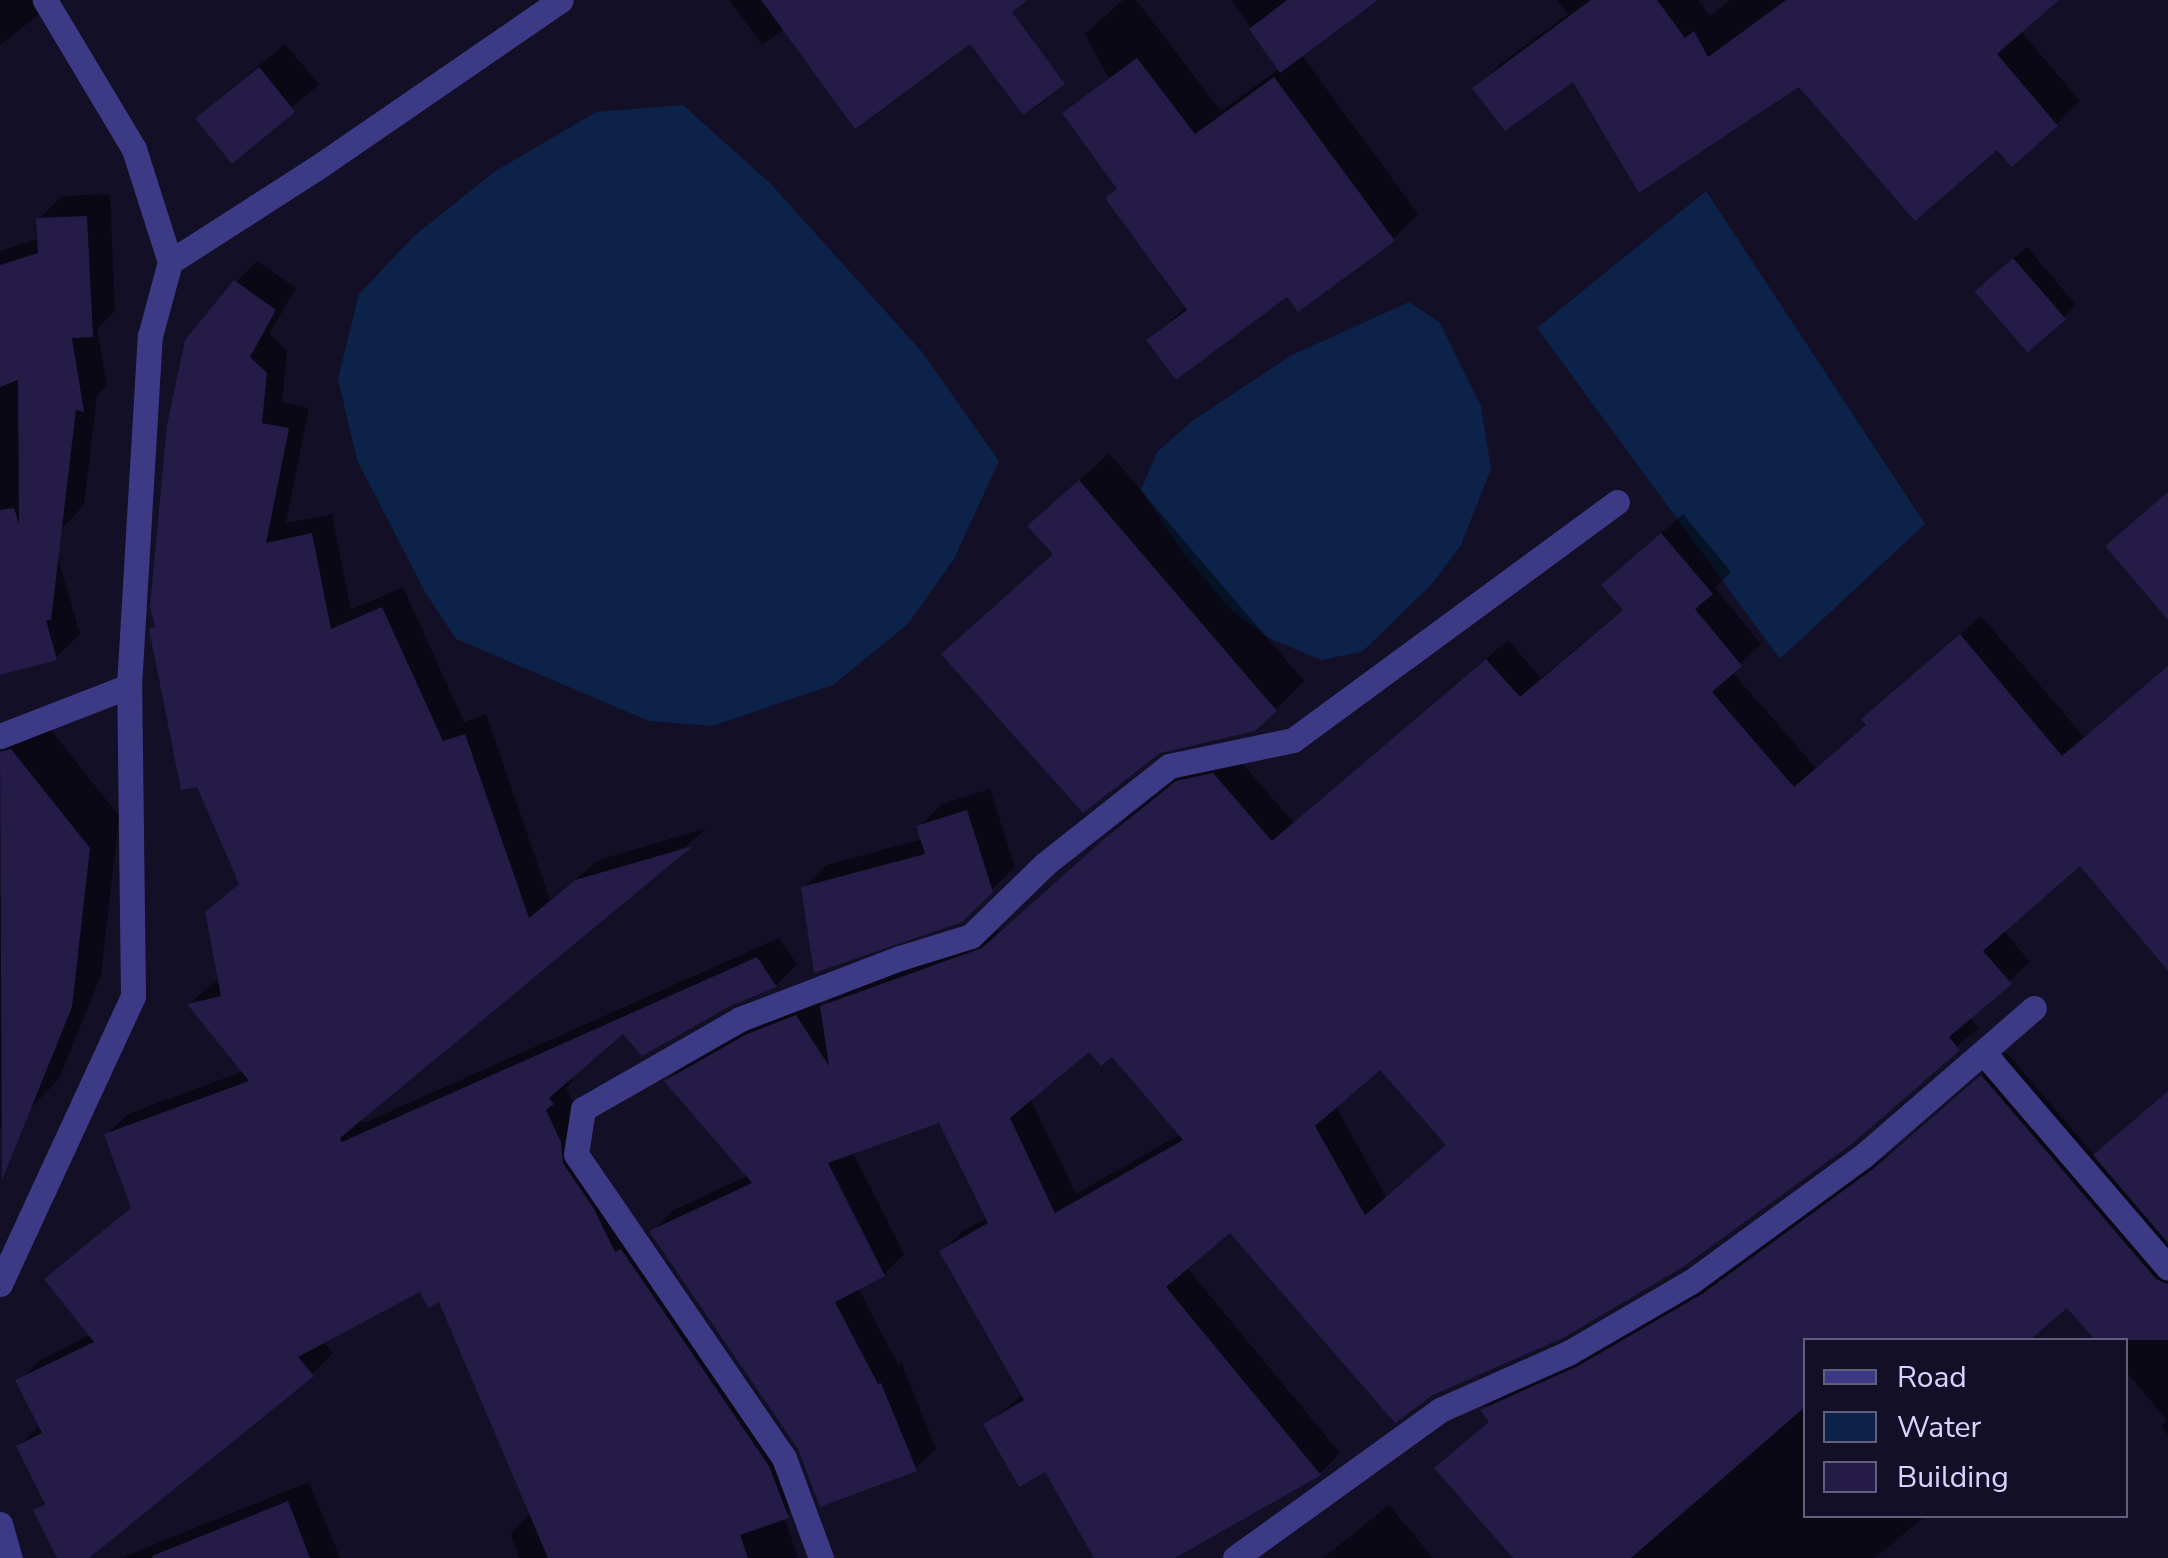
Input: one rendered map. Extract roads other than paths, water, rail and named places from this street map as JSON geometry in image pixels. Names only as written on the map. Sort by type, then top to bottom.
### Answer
[{"type":"street","points":[[0,1284],[133,996],[129,686],[150,336],[170,262],[134,150],[45,0]]},
{"type":"street","points":[[170,262],[315,169],[561,0]]},
{"type":"street","points":[[822,1558],[784,1458],[576,1154],[583,1109],[740,1019],[971,936],[1045,864],[1169,766],[1292,740],[1616,502]]},
{"type":"street","points":[[0,736],[129,686]]},
{"type":"street","points":[[1235,1558],[1440,1410],[1570,1352],[1692,1281],[1863,1156],[2034,1008]]},
{"type":"street","points":[[1983,1052],[2168,1268]]},
{"type":"street","points":[[0,1524],[10,1558]]},
{"type":"water","points":[[683,105],[771,184],[922,352],[999,461],[954,559],[908,624],[833,685],[712,726],[649,721],[456,639],[425,592],[357,460],[338,379],[359,294],[414,236],[494,172],[596,112]]},
{"type":"water","points":[[1706,191],[1925,524],[1780,659],[1537,328]]},
{"type":"water","points":[[1409,302],[1440,323],[1481,406],[1491,469],[1461,545],[1433,583],[1362,652],[1321,660],[1269,638],[1230,609],[1184,554],[1141,490],[1157,452],[1192,421],[1292,355]]}]
